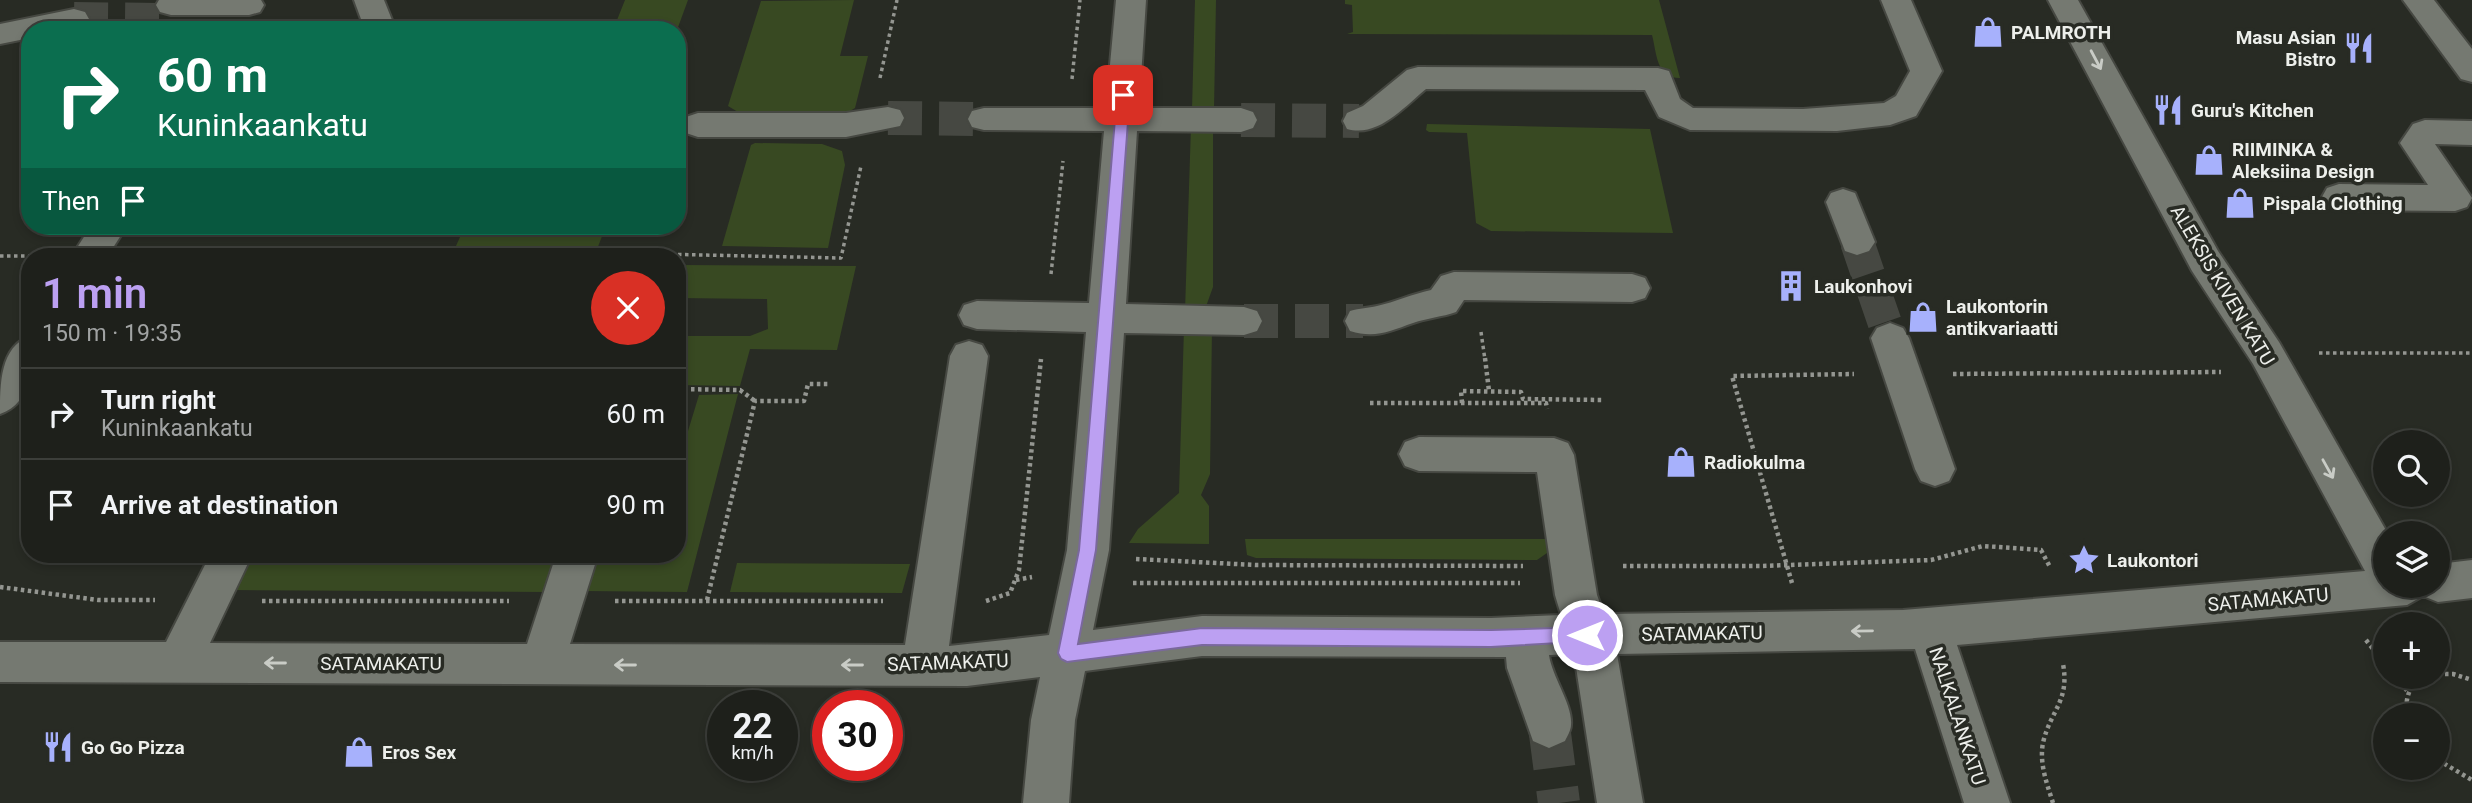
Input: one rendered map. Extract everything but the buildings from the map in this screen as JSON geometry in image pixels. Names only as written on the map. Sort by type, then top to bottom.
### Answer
[{"type":"street","points":[[369,0],[377,21]]},
{"type":"street","points":[[1046,803],[1053,720],[1088,550],[1131,0]]},
{"type":"street","points":[[1359,121],[1375,114],[1418,78],[1658,79],[1664,103],[1673,114],[1690,119],[1855,119],[1891,114],[1904,108],[1926,71],[1896,0]]},
{"type":"street","name":"ALEKSIS KIVEN KATU","points":[[2063,0],[2205,261],[2266,353],[2373,541]]},
{"type":"street","points":[[2418,0],[2472,71]]},
{"type":"street","points":[[39,21],[76,8]]},
{"type":"street","points":[[166,12],[243,14]]},
{"type":"street","points":[[2,34],[21,27]]},
{"type":"street","points":[[984,119],[1241,120]]},
{"type":"street","points":[[698,125],[846,125],[879,120]]},
{"type":"street","points":[[2339,197],[2455,198],[2417,143],[2425,132],[2472,133]]},
{"type":"street","points":[[1843,202],[1857,243]]},
{"type":"street","points":[[1363,321],[1380,321],[1408,309],[1443,302],[1454,286],[1632,288]]},
{"type":"street","points":[[977,315],[1244,321]]},
{"type":"street","points":[[1890,338],[1935,469]]},
{"type":"street","points":[[924,666],[970,356]]},
{"type":"street","points":[[0,398],[21,365]]},
{"type":"street","points":[[1419,454],[1554,455],[1576,595],[1587,635],[1596,655],[1620,803]]},
{"type":"street","points":[[179,662],[227,563]]},
{"type":"street","points":[[542,664],[574,563]]},
{"type":"street","points":[[2450,582],[2472,579]]},
{"type":"street","name":"SATAMAKATU","points":[[0,662],[967,666],[1202,636],[1491,638],[1930,628],[2373,584]]},
{"type":"street","name":"NALKALANKATU","points":[[1930,628],[1987,803]]},
{"type":"street","points":[[1525,636],[1529,668],[1547,712],[1549,726]]},
{"type":"path","points":[[686,255],[841,258],[879,120],[897,0]]},
{"type":"path","points":[[0,256],[21,256]]},
{"type":"path","points":[[1481,332],[1489,391]]},
{"type":"path","points":[[2311,353],[2472,354]]},
{"type":"path","points":[[1793,584],[1732,376],[2235,371]]},
{"type":"path","points":[[686,389],[740,390],[755,401],[804,401],[808,384],[829,384]]},
{"type":"path","points":[[1462,403],[1461,391],[1521,392],[1523,399],[1603,400]]},
{"type":"path","points":[[707,601],[755,401]]},
{"type":"path","points":[[1370,403],[1509,403]]},
{"type":"path","points":[[1128,559],[1256,565],[1786,565],[1931,560],[1983,547],[2041,550]]},
{"type":"path","points":[[2360,631],[2373,648]]},
{"type":"path","points":[[2053,803],[2045,779],[2043,744],[2066,694],[2067,684],[2062,662]]},
{"type":"path","points":[[2450,674],[2472,680]]},
{"type":"path","points":[[2406,703],[2410,689]]},
{"type":"path","points":[[2450,767],[2472,780]]},
{"type":"green space","points":[[625,0],[688,0],[680,21],[617,21]]},
{"type":"green space","points":[[854,0],[840,56],[868,56],[855,108],[850,111],[738,112],[728,106],[761,1]]},
{"type":"green space","points":[[1195,0],[1216,0],[1214,109],[1192,109]]},
{"type":"green space","points":[[1345,0],[1659,0],[1680,78],[1666,74],[1662,69],[1652,35],[1347,34],[1353,32],[1352,5],[1345,4]]},
{"type":"green space","points":[[1427,124],[1650,129],[1673,233],[1491,231],[1476,223],[1467,133],[1429,132],[1426,130]]},
{"type":"green space","points":[[1191,126],[1213,126],[1213,287],[1204,312],[1185,311]]},
{"type":"green space","points":[[822,144],[842,151],[845,165],[828,248],[722,246],[751,145]]},
{"type":"green space","points":[[461,235],[603,235],[597,248],[455,248]]},
{"type":"green space","points":[[686,265],[856,266],[837,350],[750,349],[740,386],[686,385],[686,336],[750,336],[768,329],[767,299],[686,298]]},
{"type":"green space","points":[[1184,328],[1212,328],[1210,474],[1201,495],[1209,506],[1209,544],[1129,543],[1138,529],[1179,493]]},
{"type":"green space","points":[[738,394],[687,592],[583,591],[592,563],[686,563],[686,438],[699,395]]},
{"type":"green space","points":[[1245,539],[1546,539],[1547,553],[1537,560],[1256,558],[1247,555]]},
{"type":"green space","points":[[248,563],[557,563],[546,592],[234,590]]},
{"type":"green space","points":[[737,563],[910,564],[902,593],[730,592]]},
{"type":"tunnel","points":[[74,19],[162,20]]},
{"type":"tunnel","points":[[888,118],[984,119]]},
{"type":"tunnel","points":[[1241,120],[1359,121]]},
{"type":"tunnel","points":[[1857,242],[1890,338]]},
{"type":"tunnel","points":[[1244,321],[1363,321]]},
{"type":"tunnel","points":[[1549,726],[1559,803]]},
{"type":"place","name":"PALMROTH","points":[[1988,32]]},
{"type":"place","name":"Masu Asian Bistro","points":[[2359,48]]},
{"type":"place","name":"Guru's Kitchen","points":[[2168,110]]},
{"type":"place","name":"RIIMINKA & Aleksiina Design","points":[[2209,160]]},
{"type":"place","name":"Pispala Clothing","points":[[2240,203]]},
{"type":"place","name":"Laukonhovi","points":[[1791,286]]},
{"type":"place","name":"Laukontorin antikvariaatti","points":[[1923,317]]},
{"type":"place","name":"Radiokulma","points":[[1681,462]]},
{"type":"place","name":"Laukontori","points":[[2084,560]]},
{"type":"place","name":"Go Go Pizza","points":[[58,747]]},
{"type":"place","name":"Eros Sex","points":[[359,752]]},
{"type":"route","points":[[1123,95],[1088,550],[1067,653],[1202,636],[1491,638],[1587,635]]}]
